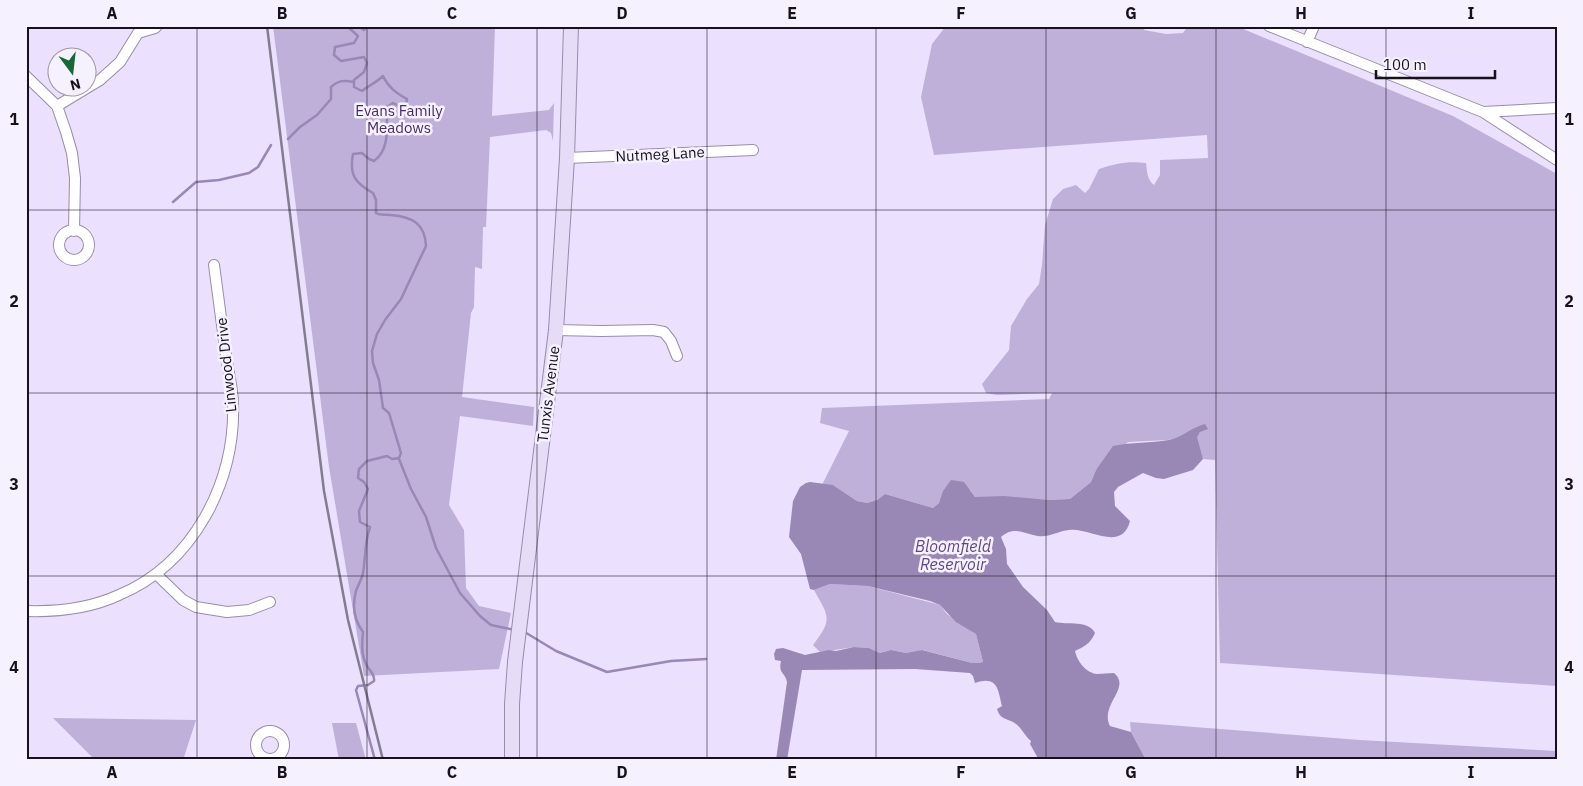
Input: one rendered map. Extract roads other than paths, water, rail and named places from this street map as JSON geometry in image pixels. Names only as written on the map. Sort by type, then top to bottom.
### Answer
[{"type":"main road","name":"Tunxis Avenue","points":[[512,760],[512,704],[519,630],[556,330],[567,158],[571,26]]},
{"type":"street","points":[[57,106],[100,80],[120,62],[136,30],[155,28],[157,26]]},
{"type":"street","points":[[1269,26],[1483,112],[1557,160]]},
{"type":"street","points":[[1307,42],[1314,26]]},
{"type":"street","points":[[26,76],[57,106],[72,154],[75,178],[74,230]]},
{"type":"street","points":[[1483,112],[1557,108]]},
{"type":"street","name":"Nutmeg Lane","points":[[567,158],[753,150]]},
{"type":"street","name":"Linwood Drive","points":[[26,611],[71,609],[120,595],[156,574],[192,538],[206,518],[219,488],[228,460],[233,404],[214,265]]},
{"type":"street","points":[[556,330],[602,332],[652,330],[664,332],[671,341],[677,356]]},
{"type":"street","points":[[156,574],[183,600],[196,607],[227,612],[249,610],[270,602]]},
{"type":"water","name":"Bloomfield Reservoir","points":[[1205,424],[1208,429],[1200,432],[1197,437],[1203,459],[1193,470],[1164,479],[1143,473],[1118,487],[1114,492],[1115,506],[1130,521],[1126,530],[1120,535],[1112,537],[1069,530],[1042,536],[1015,531],[1006,533],[1001,537],[1006,549],[1007,564],[1023,587],[1047,610],[1055,622],[1088,626],[1095,633],[1087,644],[1075,651],[1076,655],[1083,666],[1089,671],[1097,674],[1114,673],[1119,679],[1118,691],[1109,711],[1110,726],[1131,732],[1146,760],[1039,760],[1030,744],[1031,741],[1020,728],[1000,715],[997,709],[1002,706],[998,690],[993,683],[983,681],[975,683],[970,673],[915,669],[802,670],[787,760],[776,760],[787,682],[781,671],[781,661],[775,660],[774,654],[776,649],[783,648],[805,655],[854,647],[869,648],[880,653],[891,650],[906,653],[922,650],[972,663],[983,662],[976,634],[956,622],[940,605],[868,586],[830,584],[814,590],[810,589],[801,554],[789,537],[793,501],[800,487],[810,482],[833,485],[857,501],[867,503],[877,500],[885,494],[933,508],[939,503],[943,491],[951,480],[964,482],[975,497],[1004,496],[1049,500],[1070,499],[1091,482],[1096,470],[1113,446],[1169,440]]},
{"type":"waterway","points":[[347,26],[358,36],[354,43],[335,47],[334,55],[341,61],[364,57],[367,63],[364,72],[354,80],[354,87],[362,91],[383,76],[393,89],[407,99],[406,105],[401,107],[393,103],[387,107],[386,136],[383,150],[374,161],[362,153],[353,154],[353,173],[358,182],[373,193],[376,200],[376,213],[405,217],[416,223],[423,232],[426,246],[401,299],[377,334],[372,351],[383,408],[389,413],[401,453],[399,458],[392,459],[387,456],[367,461],[359,469],[358,478],[364,482],[368,489],[359,511],[360,522],[370,527],[363,573],[356,591],[354,607],[356,618],[363,632],[362,648],[364,660],[373,674],[374,681],[368,685],[358,686],[356,690],[375,760]]},
{"type":"waterway","points":[[358,26],[364,30],[368,26]]},
{"type":"waterway","points":[[288,139],[300,127],[317,115],[331,99],[331,87],[342,81],[354,82]]},
{"type":"waterway","points":[[173,202],[196,182],[219,180],[249,173],[258,167],[271,145]]},
{"type":"waterway","points":[[399,459],[411,489],[426,517],[436,548],[460,593],[480,616],[491,625],[515,630]]},
{"type":"waterway","points":[[523,631],[556,651],[607,672],[671,661],[706,659]]},
{"type":"railway","points":[[267,26],[324,491],[348,620],[383,760]]},
{"type":"park label","name":"Evans Family Meadows","points":[[399,118]]}]
